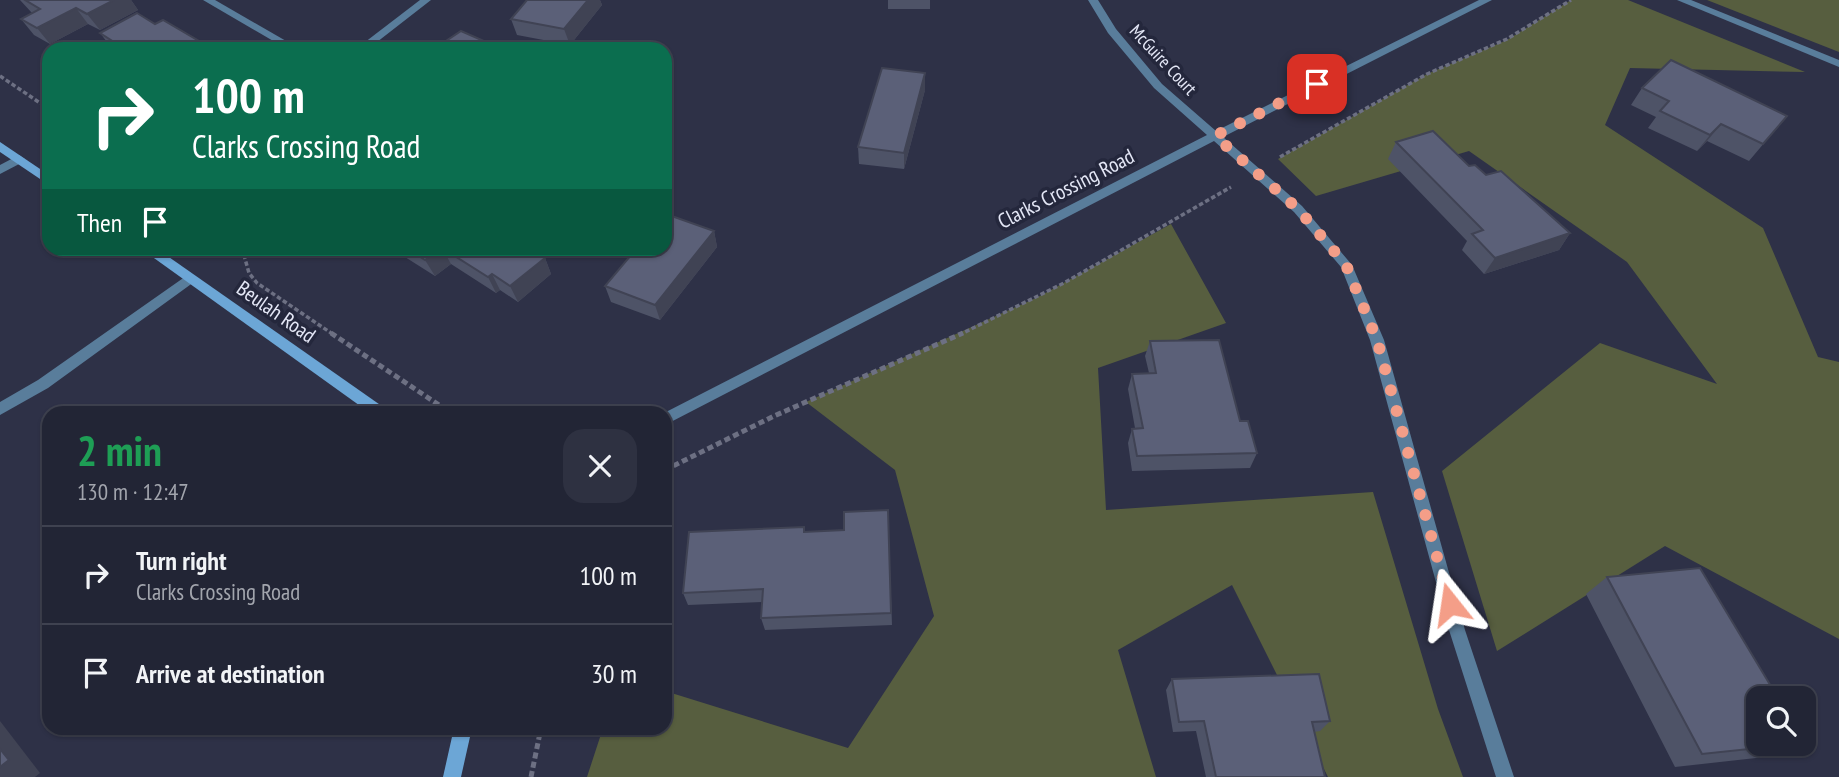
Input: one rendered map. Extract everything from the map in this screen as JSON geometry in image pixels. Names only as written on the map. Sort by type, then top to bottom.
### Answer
[{"type":"main road","points":[[0,146],[42,175]]},
{"type":"main road","name":"Beulah Road","points":[[157,256],[371,406]]},
{"type":"main road","points":[[452,777],[461,735]]},
{"type":"street","points":[[208,0],[283,42]]},
{"type":"street","points":[[370,42],[426,0]]},
{"type":"street","name":"McGuire Court","points":[[1093,0],[1143,69],[1298,209],[1346,265],[1377,340],[1457,630],[1505,777]]},
{"type":"street","name":"Clarks Crossing Road","points":[[672,415],[1215,136],[1487,0]]},
{"type":"street","points":[[1682,0],[1839,64]]},
{"type":"street","points":[[0,170],[19,159]]},
{"type":"street","points":[[0,409],[43,384],[189,279]]},
{"type":"path","points":[[672,466],[730,436],[1038,297],[1161,230],[1427,74],[1507,40],[1571,0]]},
{"type":"path","points":[[0,76],[42,104]]},
{"type":"path","points":[[244,256],[249,272],[257,283],[441,406]]},
{"type":"path","points":[[531,777],[540,735]]},
{"type":"green space","points":[[1571,0],[1628,0],[1805,72],[1630,68],[1605,125],[1763,228],[1818,357],[1839,362],[1839,639],[1665,546],[1497,651],[1442,471],[1600,343],[1717,384],[1627,262],[1469,151],[1316,196],[1278,159],[1427,74],[1507,40]]},
{"type":"green space","points":[[1707,0],[1839,0],[1839,52]]},
{"type":"green space","points":[[1171,224],[1226,323],[1098,368],[1106,510],[1373,492],[1438,709],[1463,777],[1328,777],[1232,585],[1118,650],[1156,777],[587,777],[601,735],[672,735],[672,693],[848,748],[934,616],[895,470],[806,402],[1038,297]]},
{"type":"building","points":[[25,0],[114,0],[87,14],[76,8],[37,28],[21,19],[40,9]]},
{"type":"building","points":[[527,0],[588,0],[564,29],[511,19]]},
{"type":"building","points":[[137,13],[155,24],[163,20],[201,42],[114,42],[100,33]]},
{"type":"building","points":[[461,31],[486,42],[444,42]]},
{"type":"building","points":[[1671,60],[1787,116],[1763,144],[1721,124],[1710,135],[1660,111],[1669,101],[1642,88]]},
{"type":"building","points":[[882,68],[925,73],[904,153],[858,147]]},
{"type":"building","points":[[1433,131],[1469,166],[1475,165],[1486,175],[1501,171],[1570,233],[1495,258],[1472,234],[1483,230],[1396,142]]},
{"type":"building","points":[[672,216],[714,231],[655,305],[605,286],[630,256],[672,256]]},
{"type":"building","points":[[455,256],[545,258],[510,286],[492,274],[488,277]]},
{"type":"building","points":[[1219,340],[1240,421],[1248,421],[1257,453],[1137,456],[1132,429],[1143,428],[1132,374],[1156,373],[1150,341]]},
{"type":"building","points":[[888,510],[891,613],[761,618],[763,589],[683,593],[689,532],[804,527],[804,532],[844,530],[844,512]]},
{"type":"building","points":[[1700,568],[1771,686],[1746,686],[1746,749],[1702,754],[1607,577]]},
{"type":"building","points":[[1319,674],[1330,721],[1312,722],[1325,777],[1216,777],[1204,721],[1179,722],[1172,679]]},
{"type":"building","points":[[0,749],[9,760],[0,767]]},
{"type":"route","points":[[1317,84],[1215,136],[1298,209],[1346,265],[1377,340],[1450,604]]}]
